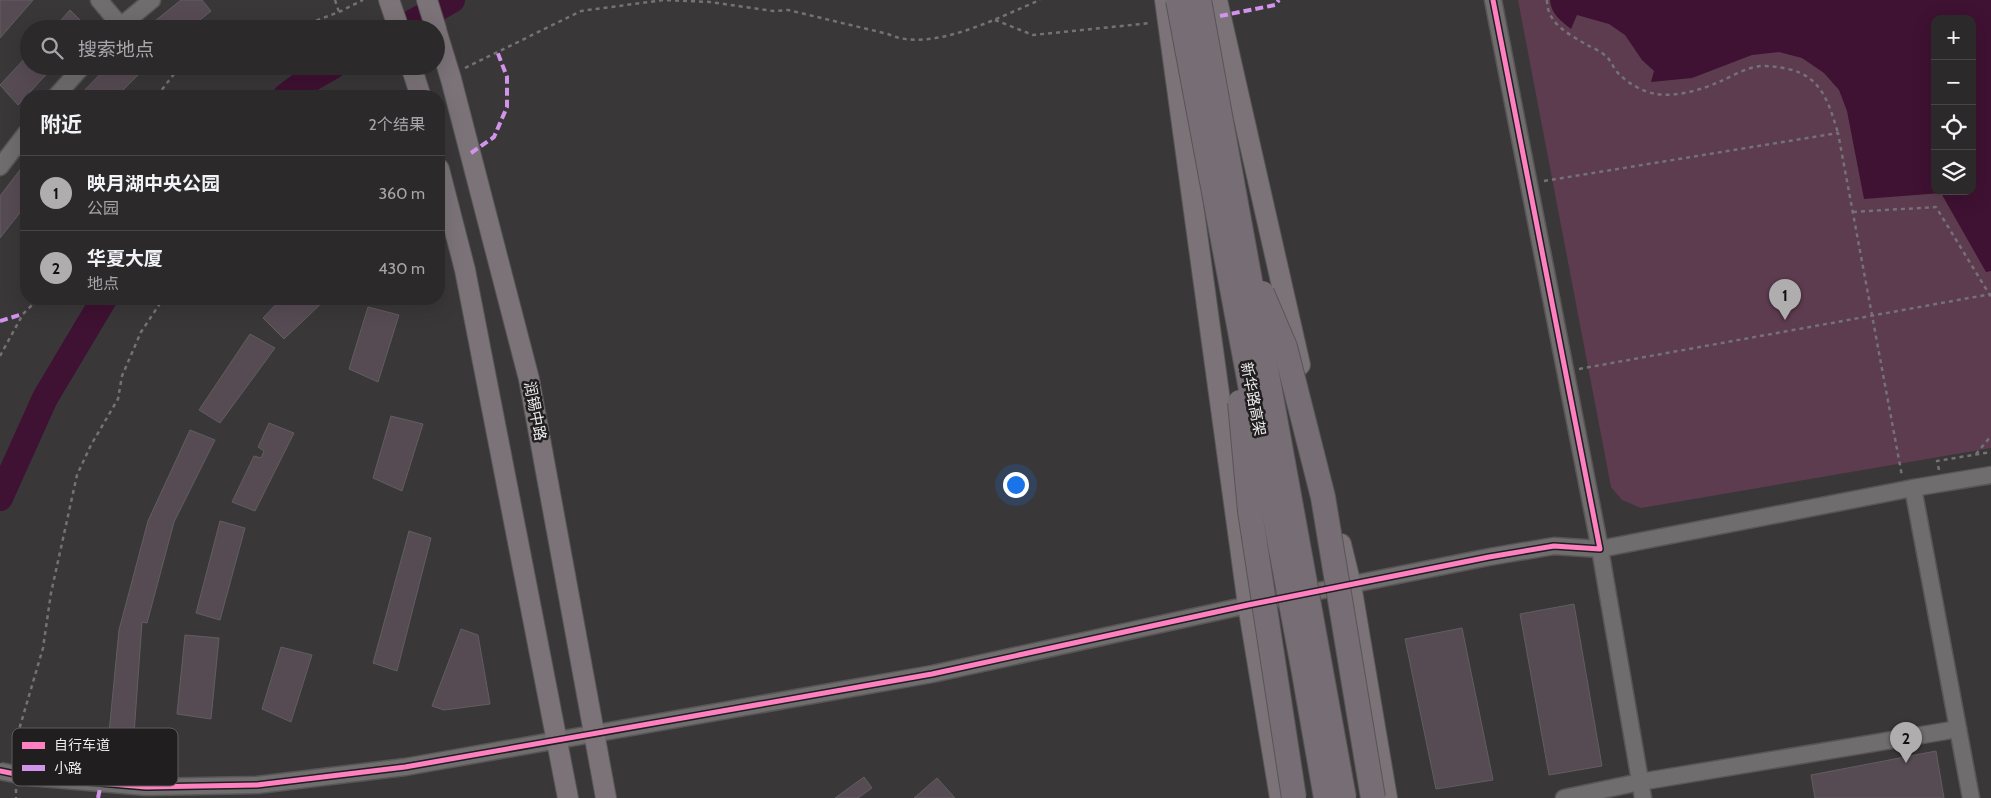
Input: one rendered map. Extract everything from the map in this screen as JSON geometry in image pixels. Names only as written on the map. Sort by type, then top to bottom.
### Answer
[{"type":"highway","name":"新华路高架","points":[[1178,0],[1235,254],[1344,798]]},
{"type":"highway","name":"新华路高架","points":[[1199,0],[1235,254],[1326,798]]},
{"type":"highway","points":[[1235,254],[1250,511],[1294,798]]},
{"type":"highway","points":[[1235,254],[1285,347],[1323,498],[1374,798]]},
{"type":"main road","points":[[389,0],[395,20]]},
{"type":"main road","name":"润锡中路","points":[[427,0],[433,20]]},
{"type":"main road","points":[[1165,0],[1248,606],[1280,798]]},
{"type":"main road","points":[[1218,0],[1351,585],[1387,798]]},
{"type":"main road","name":"润锡中路","points":[[445,48],[457,74],[529,379],[606,798]]},
{"type":"main road","points":[[414,75],[418,90]]},
{"type":"main road","points":[[445,192],[465,270],[568,798]]},
{"type":"street","points":[[99,0],[113,20]]},
{"type":"street","points":[[127,20],[152,0]]},
{"type":"street","points":[[1493,0],[1600,549],[1643,798]]},
{"type":"street","points":[[61,90],[75,75]]},
{"type":"street","points":[[0,167],[20,141]]},
{"type":"street","points":[[134,786],[257,785],[405,767],[932,674],[1248,606],[1554,546],[1600,549],[1908,483],[1941,483],[1991,475]]},
{"type":"street","points":[[1908,483],[1971,798]]},
{"type":"street","points":[[1564,798],[1640,782],[1958,729]]},
{"type":"path","points":[[335,0],[339,12]]},
{"type":"path","points":[[318,20],[363,0]]},
{"type":"path","points":[[457,74],[580,11],[649,2],[710,2],[773,11],[788,10],[888,34],[896,38],[926,40],[949,36],[1040,0]]},
{"type":"path","points":[[1547,0],[1547,8],[1554,22],[1566,32],[1606,56],[1620,75],[1642,91],[1657,94],[1680,94],[1716,83],[1745,70],[1760,66],[1800,71],[1823,92],[1830,106],[1838,133],[1872,315],[1908,483]]},
{"type":"path","points":[[993,20],[1033,35],[1168,21]]},
{"type":"path","points":[[162,90],[173,75]]},
{"type":"path","points":[[1529,184],[1838,133]]},
{"type":"path","points":[[1565,371],[1990,295],[1936,207],[1853,212]]},
{"type":"path","points":[[0,356],[23,314],[32,305]]},
{"type":"path","points":[[20,728],[44,648],[51,593],[77,475],[91,445],[118,399],[122,376],[141,332],[159,305]]},
{"type":"path","points":[[1975,455],[1991,436]]},
{"type":"path","points":[[1941,483],[1937,461],[1991,452]]},
{"type":"path","points":[[16,789],[16,798]]},
{"type":"shaded area","points":[[1518,0],[1991,0],[1991,448],[1641,508],[1622,500],[1611,487]]},
{"type":"shaded area","points":[[1550,0],[1991,0],[1991,271],[1986,272],[1942,195],[1976,195],[1976,15],[1931,15],[1931,194],[1864,199],[1847,111],[1839,90],[1824,73],[1802,58],[1779,52],[1752,55],[1692,78],[1651,82],[1654,71],[1642,60],[1625,35],[1609,24],[1577,15],[1571,29],[1557,17],[1552,9]]},
{"type":"building","points":[[0,0],[33,0],[0,38]]},
{"type":"building","points":[[181,0],[202,0],[211,11],[200,20],[156,20]]},
{"type":"building","points":[[70,10],[80,20],[61,20]]},
{"type":"building","points":[[20,64],[20,75],[46,75],[32,90],[20,90],[20,103],[18,105],[0,85]]},
{"type":"building","points":[[99,75],[138,75],[123,90],[85,90]]},
{"type":"building","points":[[20,170],[20,213],[0,238],[0,196]]},
{"type":"building","points":[[275,305],[320,305],[284,339],[263,318]]},
{"type":"building","points":[[368,307],[399,315],[378,382],[349,369]]},
{"type":"building","points":[[250,334],[275,348],[220,423],[199,410]]},
{"type":"building","points":[[391,416],[423,424],[402,491],[373,478]]},
{"type":"building","points":[[269,423],[294,433],[255,511],[232,502],[254,456],[261,458],[264,451],[258,447]]},
{"type":"building","points":[[190,430],[215,440],[174,522],[147,623],[142,622],[134,728],[109,728],[119,630],[148,521]]},
{"type":"building","points":[[220,521],[245,528],[220,620],[196,613]]},
{"type":"building","points":[[409,531],[431,538],[397,671],[373,663]]},
{"type":"building","points":[[1574,604],[1602,766],[1549,775],[1520,614]]},
{"type":"building","points":[[1462,628],[1493,780],[1436,789],[1405,639]]},
{"type":"building","points":[[461,629],[478,635],[490,704],[444,710],[432,706]]},
{"type":"building","points":[[185,635],[219,638],[211,719],[177,714]]},
{"type":"building","points":[[281,647],[312,655],[291,722],[262,709]]},
{"type":"building","points":[[1936,751],[1944,798],[1815,798],[1811,775]]},
{"type":"building","points":[[864,777],[872,788],[858,798],[835,798]]},
{"type":"building","points":[[937,778],[955,798],[914,798]]},
{"type":"waterway","points":[[417,20],[452,0]]},
{"type":"waterway","points":[[294,90],[318,75]]},
{"type":"waterway","points":[[0,498],[45,398],[100,305]]},
{"type":"marked path","points":[[1220,16],[1275,5],[1279,0]]},
{"type":"marked path","points":[[471,153],[494,137],[507,107],[507,77],[497,51]]},
{"type":"marked path","points":[[0,321],[23,314]]},
{"type":"marked path","points":[[98,798],[101,786]]},
{"type":"cycle path","points":[[134,786],[257,785],[405,767],[932,674],[1248,605],[1489,557],[1554,546],[1600,549],[1493,0]]},
{"type":"cycle path","points":[[0,771],[12,773]]},
{"type":"place","name":"映月湖中央公园","points":[[1785,320]]},
{"type":"place","name":"华夏大厦","points":[[1906,763]]}]
